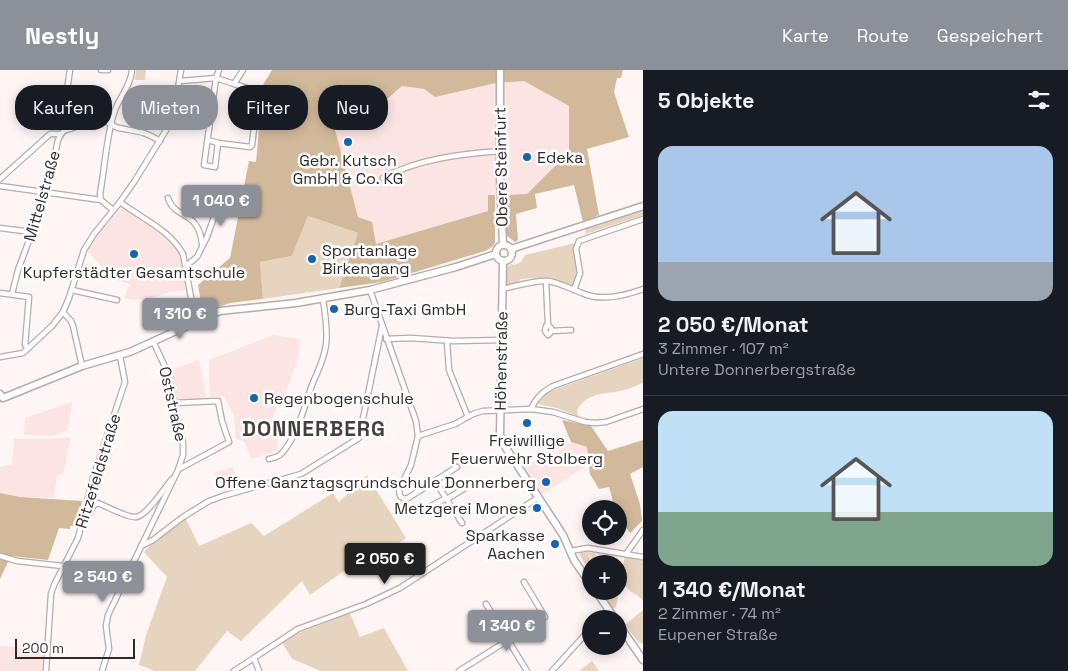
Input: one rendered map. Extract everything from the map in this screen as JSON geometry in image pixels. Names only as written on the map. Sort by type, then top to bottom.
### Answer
[{"type":"street","name":"Mittelstraße","points":[[12,294],[18,270],[46,192],[63,132],[62,123],[70,70]]},
{"type":"street","points":[[101,70],[108,70]]},
{"type":"street","points":[[132,70],[132,79],[115,110],[112,123],[117,128],[146,132],[160,141]]},
{"type":"street","points":[[0,356],[19,354],[28,348],[52,326],[63,312],[84,250],[94,234],[120,202],[160,141],[175,112],[182,70]]},
{"type":"street","points":[[218,143],[215,167],[204,165],[216,78],[219,70]]},
{"type":"street","points":[[234,84],[243,70]]},
{"type":"street","name":"Obere Steinfurt","points":[[500,70],[503,245]]},
{"type":"street","points":[[180,80],[216,78],[237,85]]},
{"type":"street","points":[[0,179],[50,134],[70,130]]},
{"type":"street","points":[[101,200],[100,194],[111,130]]},
{"type":"street","points":[[208,140],[250,147],[252,146],[254,130]]},
{"type":"street","points":[[383,178],[393,172],[444,158],[469,153],[500,151]]},
{"type":"street","points":[[0,186],[101,200],[113,210]]},
{"type":"street","points":[[168,198],[173,208],[196,223],[202,245]]},
{"type":"street","points":[[186,266],[197,258],[207,237],[214,217],[212,206],[214,199]]},
{"type":"street","points":[[120,202],[167,234],[179,247],[183,254],[192,303],[198,320]]},
{"type":"street","points":[[512,249],[643,206]]},
{"type":"street","points":[[574,290],[580,273],[576,249],[580,241],[643,219]]},
{"type":"street","points":[[0,228],[32,232]]},
{"type":"street","points":[[496,254],[497,249],[503,245],[512,249]]},
{"type":"street","points":[[496,254],[502,261],[511,258],[512,249]]},
{"type":"street","points":[[1,398],[82,366],[120,356],[215,313],[231,309],[270,307],[370,290],[456,267],[496,254]]},
{"type":"street","name":"Höhenstraße","points":[[502,261],[502,340],[499,410],[499,428],[502,441],[564,537],[582,570]]},
{"type":"street","points":[[546,281],[548,325],[545,328],[546,333],[548,335],[552,331],[571,330]]},
{"type":"street","points":[[502,289],[546,281],[558,283],[584,295],[608,297],[626,295],[643,289]]},
{"type":"street","points":[[72,290],[118,300]]},
{"type":"street","points":[[370,290],[416,420],[418,436],[411,465],[399,493],[402,498],[408,498],[457,467]]},
{"type":"street","points":[[0,293],[29,297],[25,345],[28,348]]},
{"type":"street","points":[[268,460],[280,455],[286,448],[303,413],[311,386],[324,357],[326,325],[323,298]]},
{"type":"street","points":[[63,312],[73,326],[82,366]]},
{"type":"street","points":[[141,546],[153,540],[183,517],[209,502],[223,496],[300,474],[359,438],[382,326]]},
{"type":"street","points":[[386,339],[502,340]]},
{"type":"street","name":"Oststraße","points":[[102,671],[109,649],[106,626],[108,614],[177,472],[183,455],[183,443],[167,371],[153,341]]},
{"type":"street","points":[[447,341],[449,370],[468,417]]},
{"type":"street","points":[[531,409],[537,398],[547,389],[643,354]]},
{"type":"street","name":"Ritzefeldstraße","points":[[46,671],[49,602],[54,585],[78,538],[83,515],[125,382],[120,356]]},
{"type":"street","name":"Oststraße","points":[[174,403],[218,401],[229,442],[177,472]]},
{"type":"street","points":[[418,436],[455,424],[483,411],[531,409],[553,412],[585,422],[595,423],[606,422],[643,409]]},
{"type":"street","points":[[83,515],[88,516],[94,505],[98,503],[132,516],[140,516],[177,472]]},
{"type":"street","points":[[435,480],[462,523]]},
{"type":"street","points":[[422,512],[470,485]]},
{"type":"street","points":[[234,671],[298,629],[366,604],[400,588],[539,497]]},
{"type":"street","points":[[626,554],[643,530]]},
{"type":"street","points":[[570,551],[588,548],[643,557]]},
{"type":"street","points":[[0,556],[17,561],[64,566]]},
{"type":"street","points":[[459,671],[545,617],[524,582]]},
{"type":"street","points":[[602,600],[608,609]]},
{"type":"street","points":[[486,604],[528,671]]},
{"type":"street","points":[[627,637],[643,660]]},
{"type":"street","points":[[552,671],[582,638]]},
{"type":"street","points":[[254,658],[259,671]]},
{"type":"shaded area","points":[[136,70],[146,70],[145,80],[135,80]]},
{"type":"shaded area","points":[[272,70],[623,70],[621,78],[617,78],[614,92],[629,137],[587,149],[599,215],[583,222],[574,185],[535,194],[537,208],[516,214],[518,240],[515,242],[506,235],[504,195],[527,194],[558,163],[569,163],[569,106],[524,81],[496,83],[435,97],[424,89],[402,86],[388,98],[388,85],[318,85],[318,130],[335,130],[358,217],[372,222],[376,244],[488,211],[488,195],[495,195],[495,243],[485,251],[382,282],[339,288],[358,233],[308,216],[292,256],[260,262],[263,299],[230,303],[203,313],[198,285],[230,258],[249,161],[256,162],[259,130],[308,130],[308,85],[263,85]]},
{"type":"shaded area","points":[[524,81],[569,106],[569,163],[558,163],[527,194],[488,195],[488,211],[376,245],[358,217],[335,130],[388,130],[388,98],[402,86],[424,89],[435,97],[496,83]]},
{"type":"shaded area","name":"Kupferstädter Gesamtschule","points":[[123,207],[166,237],[173,245],[180,256],[186,290],[135,300],[124,298],[130,284],[114,279],[87,251],[96,236]]},
{"type":"shaded area","points":[[643,210],[643,215],[586,234],[585,229]]},
{"type":"shaded area","name":"Sportanlage Birkengang","points":[[308,216],[358,233],[339,288],[263,299],[260,262],[292,256]]},
{"type":"shaded area","points":[[577,243],[579,269],[575,285],[552,279],[536,278],[520,279],[519,283],[507,285],[507,267],[521,262],[525,255]]},
{"type":"shaded area","name":"Regenbogenschule","points":[[273,335],[300,339],[297,361],[283,400],[276,406],[272,424],[277,438],[278,450],[251,459],[244,441],[236,439],[234,416],[224,396],[210,397],[209,360]]},
{"type":"shaded area","points":[[643,358],[643,383],[586,400],[577,410],[579,417],[557,408],[537,404],[548,392]]},
{"type":"shaded area","points":[[199,360],[207,399],[177,400],[171,370]]},
{"type":"shaded area","points":[[72,402],[68,430],[53,436],[24,435],[25,418]]},
{"type":"shaded area","points":[[562,420],[591,426],[608,451],[643,440],[643,467],[630,474],[640,504],[642,521],[630,533],[627,529],[627,500],[613,500],[609,487],[599,489],[590,474],[587,447],[571,442]]},
{"type":"shaded area","points":[[71,438],[63,475],[57,475],[54,498],[20,497],[0,493],[0,467],[12,464],[14,439]]},
{"type":"shaded area","name":"Offene Ganztagsgrundschule Donnerberg","points":[[571,442],[587,447],[589,464],[540,496],[523,468],[542,456],[551,456]]},
{"type":"shaded area","points":[[233,467],[239,489],[223,494],[214,473]]},
{"type":"shaded area","points":[[367,475],[406,538],[386,552],[389,560],[368,571],[361,559],[310,595],[302,581],[241,641],[227,631],[195,671],[155,671],[139,665],[146,635],[167,577],[144,552],[162,534],[185,517],[199,546],[251,523],[264,536],[333,493],[339,502]]},
{"type":"shaded area","points":[[0,493],[20,497],[82,501],[77,526],[70,526],[70,529],[59,528],[48,560],[11,556],[0,579]]},
{"type":"shaded area","points":[[584,552],[595,553],[595,555],[582,555],[582,559],[579,554]]},
{"type":"shaded area","points":[[589,552],[617,555],[582,555],[582,559],[579,554]]},
{"type":"shaded area","points":[[627,555],[643,558],[643,601],[627,587]]},
{"type":"shaded area","points":[[605,600],[617,600],[616,607],[612,609]]},
{"type":"shaded area","points":[[643,610],[643,643],[639,643],[627,628],[627,623]]},
{"type":"shaded area","points":[[350,613],[360,637],[384,628],[408,671],[321,671],[292,659],[282,642],[294,635]]},
{"type":"shaded area","points":[[0,646],[44,648],[43,671],[0,671]]},
{"type":"shaded area","points":[[592,661],[599,671],[579,671]]},
{"type":"place","name":"Gebr. Kutsch GmbH & Co. KG","points":[[348,142]]},
{"type":"place","name":"Edeka","points":[[527,157]]},
{"type":"place","name":"Kupferstädter Gesamtschule","points":[[134,254]]},
{"type":"place","name":"Sportanlage Birkengang","points":[[312,259]]},
{"type":"place","name":"Burg-Taxi GmbH","points":[[334,309]]},
{"type":"place","name":"Regenbogenschule","points":[[254,398]]},
{"type":"place","name":"Freiwillige Feuerwehr Stolberg","points":[[527,423]]},
{"type":"place","name":"Offene Ganztagsgrundschule Donnerberg","points":[[546,482]]},
{"type":"place","name":"Metzgerei Mones","points":[[537,508]]},
{"type":"place","name":"Sparkasse Aachen","points":[[555,544]]},
{"type":"district","name":"DONNERBERG","points":[[314,428]]}]
